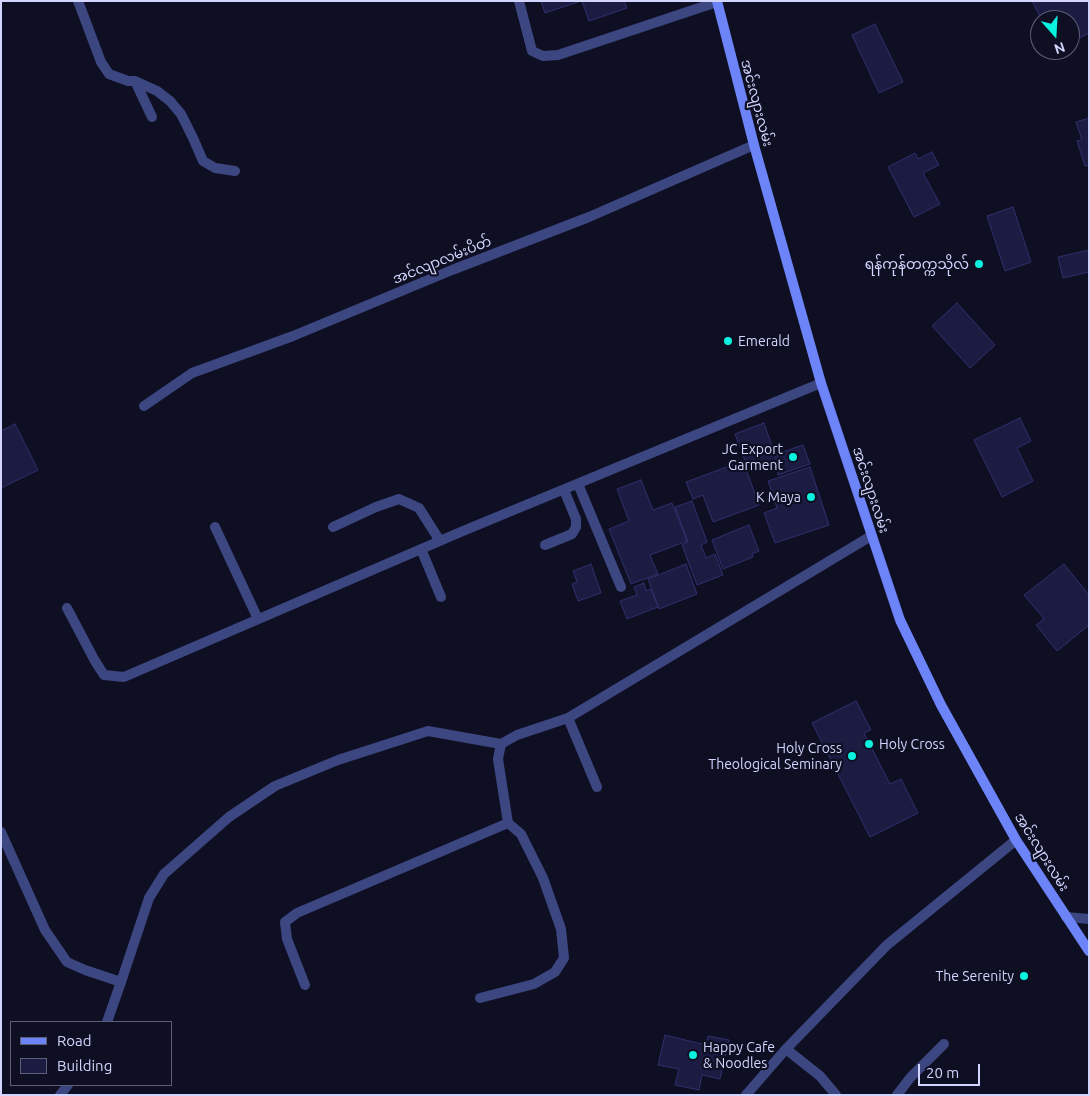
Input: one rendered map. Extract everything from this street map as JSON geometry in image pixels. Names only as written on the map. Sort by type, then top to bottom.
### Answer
[{"type":"main road","name":"အင်းလျားလမ်း","points":[[717,2],[754,145],[821,383],[900,620],[941,705],[1016,840],[1089,951]]},
{"type":"street","points":[[78,1],[101,62],[109,74],[128,81],[135,81],[158,91],[181,114],[203,161],[215,168],[235,171]]},
{"type":"street","points":[[519,1],[532,51],[543,56],[558,55],[717,2]]},
{"type":"street","points":[[135,81],[152,117]]},
{"type":"street","name":"အင်လျာလမ်းပိတ်","points":[[144,406],[192,373],[293,336],[452,270],[589,217],[754,145]]},
{"type":"street","points":[[67,608],[104,675],[124,677],[421,549],[821,383]]},
{"type":"street","points":[[578,484],[621,587]]},
{"type":"street","points":[[545,545],[572,534],[576,527],[576,520],[564,490]]},
{"type":"street","points":[[333,527],[376,507],[399,499],[419,508],[440,541]]},
{"type":"street","points":[[215,528],[258,619]]},
{"type":"street","points":[[107,1021],[149,898],[164,874],[229,818],[275,786],[338,760],[428,731],[501,744],[517,735],[568,718],[871,536]]},
{"type":"street","points":[[421,549],[441,597]]},
{"type":"street","points":[[568,718],[597,787]]},
{"type":"street","points":[[480,998],[534,984],[555,972],[564,958],[561,929],[543,878],[520,834],[508,823],[508,813],[498,759],[501,744]]},
{"type":"street","points":[[305,985],[287,939],[285,922],[297,913],[508,823]]},
{"type":"street","points":[[1,832],[45,930],[67,962],[121,982]]},
{"type":"street","points":[[746,1095],[786,1049],[888,945],[1016,840]]},
{"type":"street","points":[[1066,918],[1089,919]]},
{"type":"street","points":[[897,1095],[910,1078],[944,1044]]},
{"type":"street","points":[[786,1049],[820,1076],[836,1095]]},
{"type":"building","points":[[541,1],[581,1],[545,13]]},
{"type":"building","points":[[582,1],[624,1],[627,8],[589,21]]},
{"type":"building","points":[[1032,1],[1089,1],[1089,33],[1080,38],[1080,10],[1037,10]]},
{"type":"building","points":[[875,24],[903,82],[879,93],[852,35]]},
{"type":"building","points":[[1089,118],[1089,165],[1085,166],[1077,141],[1082,140],[1076,122]]},
{"type":"building","points":[[932,152],[939,165],[923,173],[940,204],[914,217],[888,167],[915,153],[918,159]]},
{"type":"building","points":[[1013,207],[1031,262],[1005,271],[987,216]]},
{"type":"building","points":[[1089,250],[1089,272],[1063,278],[1058,257]]},
{"type":"building","points":[[957,303],[995,345],[970,368],[932,326]]},
{"type":"building","points":[[1020,418],[1031,441],[1017,448],[1033,481],[1002,497],[974,440]]},
{"type":"building","points":[[764,423],[777,461],[749,471],[735,434]]},
{"type":"building","points":[[15,424],[38,470],[1,488],[1,431]]},
{"type":"building","name":"JC Export Garment","points":[[803,445],[810,464],[778,475],[777,454]]},
{"type":"building","points":[[743,461],[759,505],[713,522],[703,495],[693,499],[686,482]]},
{"type":"building","points":[[810,467],[829,525],[775,543],[764,513],[777,508],[768,481]]},
{"type":"building","points":[[641,480],[653,510],[672,503],[687,541],[650,555],[658,574],[631,584],[609,529],[629,521],[617,489]]},
{"type":"building","points":[[692,501],[707,542],[701,545],[706,558],[715,554],[723,575],[697,585],[682,545],[688,542],[675,507]]},
{"type":"building","points":[[749,525],[759,551],[752,554],[753,557],[723,569],[712,540]]},
{"type":"building","points":[[591,564],[601,593],[578,601],[572,584],[577,582],[573,571]]},
{"type":"building","points":[[686,564],[697,594],[659,609],[648,579]]},
{"type":"building","points":[[1064,564],[1089,595],[1089,625],[1057,651],[1036,625],[1044,619],[1024,595]]},
{"type":"building","points":[[644,583],[646,591],[651,589],[658,607],[627,619],[620,601],[637,595],[634,587]]},
{"type":"building","name":"Holy Cross Theological Seminary","points":[[856,701],[871,730],[864,733],[890,784],[901,779],[918,813],[870,837],[812,723]]},
{"type":"building","name":"Happy Cafe & Noodles","points":[[665,1035],[706,1045],[708,1036],[729,1040],[720,1079],[702,1075],[699,1090],[675,1085],[679,1069],[658,1065]]},
{"type":"place","name":"ရန်ကုန်တက္ကသိုလ်","points":[[979,264]]},
{"type":"place","name":"Emerald","points":[[728,341]]},
{"type":"place","name":"JC Export Garment","points":[[793,457]]},
{"type":"place","name":"K Maya","points":[[811,497]]},
{"type":"place","name":"Holy Cross","points":[[869,744]]},
{"type":"place","name":"Holy Cross Theological Seminary","points":[[852,756]]},
{"type":"place","name":"The Serenity","points":[[1024,976]]},
{"type":"place","name":"Happy Cafe & Noodles","points":[[693,1055]]}]
